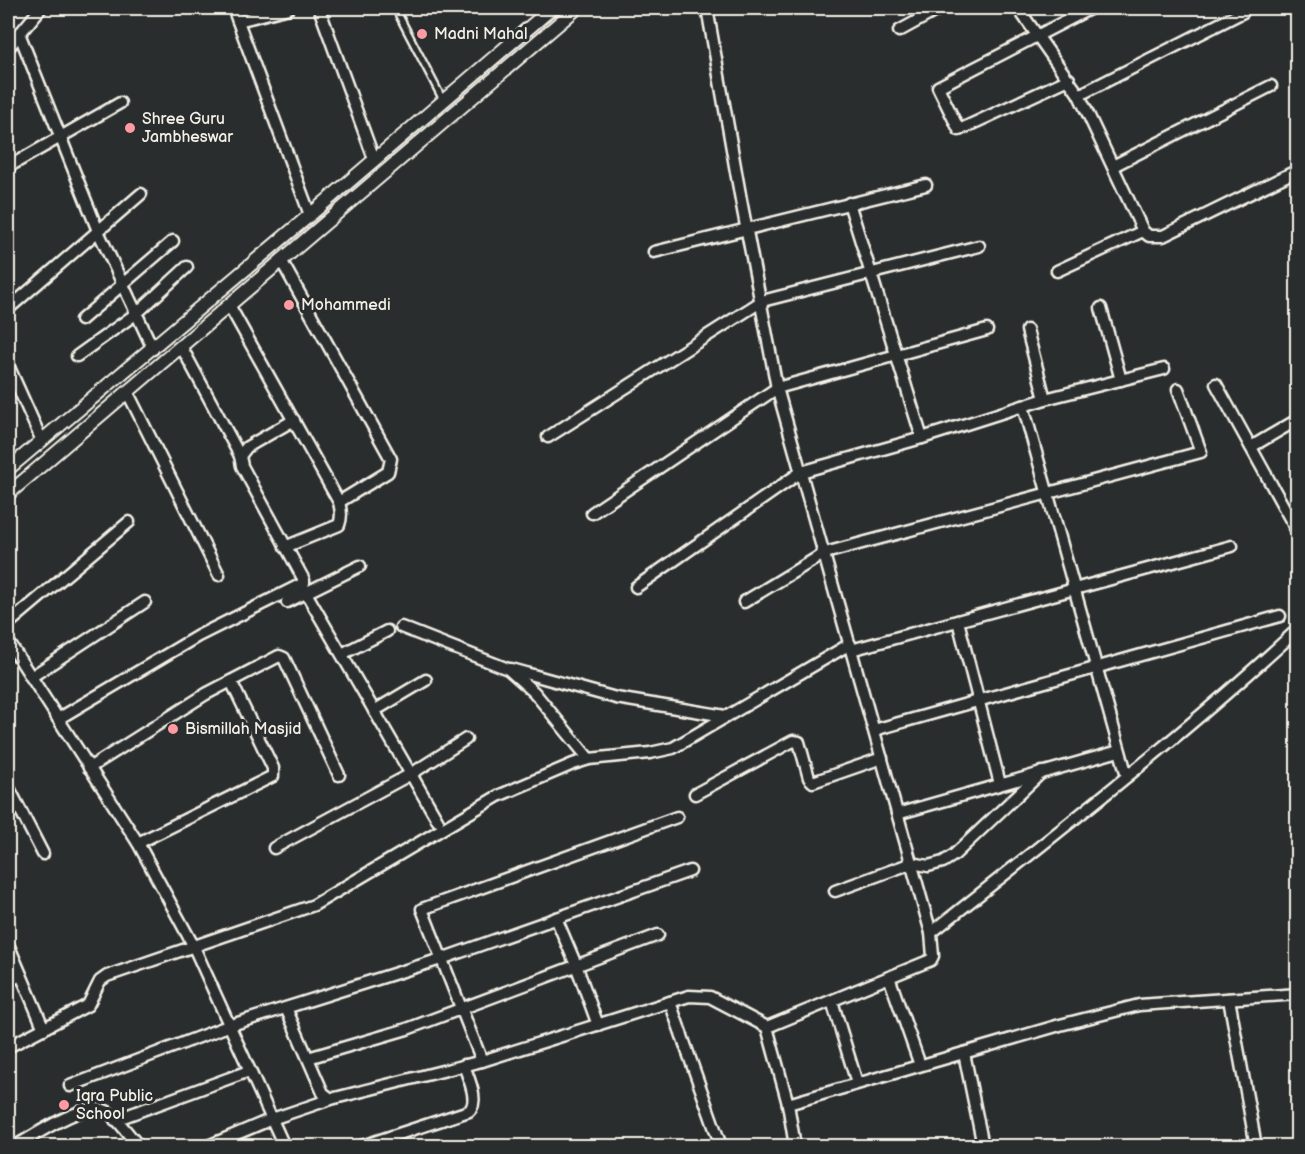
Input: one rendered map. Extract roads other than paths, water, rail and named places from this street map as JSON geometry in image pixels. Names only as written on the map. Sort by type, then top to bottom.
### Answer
[{"type":"street","points":[[8,48],[41,8]]},
{"type":"street","points":[[233,8],[310,215]]},
{"type":"street","points":[[238,21],[289,8]]},
{"type":"street","points":[[319,8],[374,159]]},
{"type":"street","points":[[8,470],[552,8]]},
{"type":"street","points":[[8,494],[577,8]]},
{"type":"street","points":[[707,8],[777,388],[912,863],[931,933],[933,956],[931,960],[767,1027]]},
{"type":"street","points":[[899,31],[941,8]]},
{"type":"street","points":[[1018,8],[1079,95],[1143,231],[1149,236],[1162,236],[1298,170]]},
{"type":"street","points":[[1068,79],[959,130],[938,87],[1091,8]]},
{"type":"street","points":[[1079,95],[1243,12]]},
{"type":"street","points":[[19,33],[98,231],[153,348]]},
{"type":"street","points":[[1113,166],[1271,86]]},
{"type":"street","points":[[8,167],[120,103]]},
{"type":"street","points":[[654,252],[926,185]]},
{"type":"street","points":[[8,309],[141,194]]},
{"type":"street","points":[[849,204],[922,438]]},
{"type":"street","points":[[1057,271],[1143,231]]},
{"type":"street","points":[[81,320],[173,241]]},
{"type":"street","points":[[549,437],[762,301],[979,246]]},
{"type":"street","points":[[281,260],[391,459],[388,472],[339,502]]},
{"type":"street","points":[[77,356],[137,313],[187,267]]},
{"type":"street","points":[[229,305],[339,502],[341,519],[339,525],[285,547]]},
{"type":"street","points":[[1101,308],[1121,380]]},
{"type":"street","points":[[592,513],[777,388],[987,330]]},
{"type":"street","points":[[1027,330],[1045,399]]},
{"type":"street","points":[[181,346],[240,456],[242,466],[304,580],[304,589],[438,821]]},
{"type":"street","points":[[8,365],[42,441]]},
{"type":"street","points":[[636,586],[801,472],[922,438],[1045,399],[1164,369]]},
{"type":"street","points":[[1216,384],[1294,518],[1298,532]]},
{"type":"street","points":[[744,602],[825,553],[1202,452],[1179,389]]},
{"type":"street","points":[[128,391],[219,575]]},
{"type":"street","points":[[1023,406],[1126,776]]},
{"type":"street","points":[[240,456],[247,447],[294,420]]},
{"type":"street","points":[[1251,447],[1298,420]]},
{"type":"street","points":[[8,624],[129,522]]},
{"type":"street","points":[[8,1047],[88,1005],[100,981],[107,976],[314,905],[498,796],[588,759],[650,753],[673,748],[725,716],[851,647],[958,621],[1232,546]]},
{"type":"street","points":[[58,719],[198,636],[360,566]]},
{"type":"street","points":[[287,602],[304,589]]},
{"type":"street","points":[[31,677],[145,602]]},
{"type":"street","points":[[874,730],[1095,666],[1280,616]]},
{"type":"street","points":[[958,621],[1000,784]]},
{"type":"street","points":[[401,627],[508,669],[616,698],[725,716]]},
{"type":"street","points":[[931,933],[1126,776],[1298,629]]},
{"type":"street","points":[[342,654],[387,631]]},
{"type":"street","points":[[8,642],[138,843],[193,945],[284,1146]]},
{"type":"street","points":[[89,768],[206,694],[279,656],[284,658],[339,775]]},
{"type":"street","points":[[508,669],[534,692],[588,759]]},
{"type":"street","points":[[374,711],[426,680]]},
{"type":"street","points":[[138,843],[273,776],[273,768],[231,681]]},
{"type":"street","points":[[274,848],[411,774],[466,739]]},
{"type":"street","points":[[695,794],[793,741],[799,742],[809,778],[813,782],[882,758]]},
{"type":"street","points":[[897,814],[1119,751]]},
{"type":"street","points":[[835,891],[912,863],[928,866],[943,862],[954,855],[1042,772]]},
{"type":"street","points":[[8,786],[43,854]]},
{"type":"street","points":[[482,1061],[422,909],[677,817]]},
{"type":"street","points":[[70,1086],[228,1026],[441,959],[690,871]]},
{"type":"street","points":[[556,918],[598,1025]]},
{"type":"street","points":[[308,1058],[407,1029],[658,935]]},
{"type":"street","points":[[8,944],[44,1029]]},
{"type":"street","points":[[8,981],[21,975]]},
{"type":"street","points":[[890,977],[920,1065]]},
{"type":"street","points":[[788,1104],[1139,1005],[1298,994]]},
{"type":"street","points":[[208,1146],[272,1119],[332,1099],[482,1061],[689,996],[710,997],[767,1027],[788,1104],[795,1146]]},
{"type":"street","points":[[1229,999],[1256,1146]]},
{"type":"street","points":[[831,1001],[857,1083]]},
{"type":"street","points":[[670,1002],[721,1146]]},
{"type":"street","points":[[286,1008],[323,1093],[332,1099]]},
{"type":"street","points":[[964,1053],[983,1146]]},
{"type":"street","points":[[362,1146],[469,1111],[474,1107],[474,1101],[464,1065]]},
{"type":"street","points":[[115,1120],[249,1071]]},
{"type":"street","points":[[15,1146],[90,1108],[101,1108],[109,1113],[139,1146]]},
{"type":"lane","points":[[395,8],[443,100]]},
{"type":"place","name":"Madni Mahal","points":[[422,34]]},
{"type":"place","name":"Shree Guru Jambheswar","points":[[130,128]]},
{"type":"place","name":"Mohammedi","points":[[289,305]]},
{"type":"place","name":"Bismillah Masjid","points":[[173,729]]},
{"type":"place","name":"Iqra Public School","points":[[64,1105]]}]
